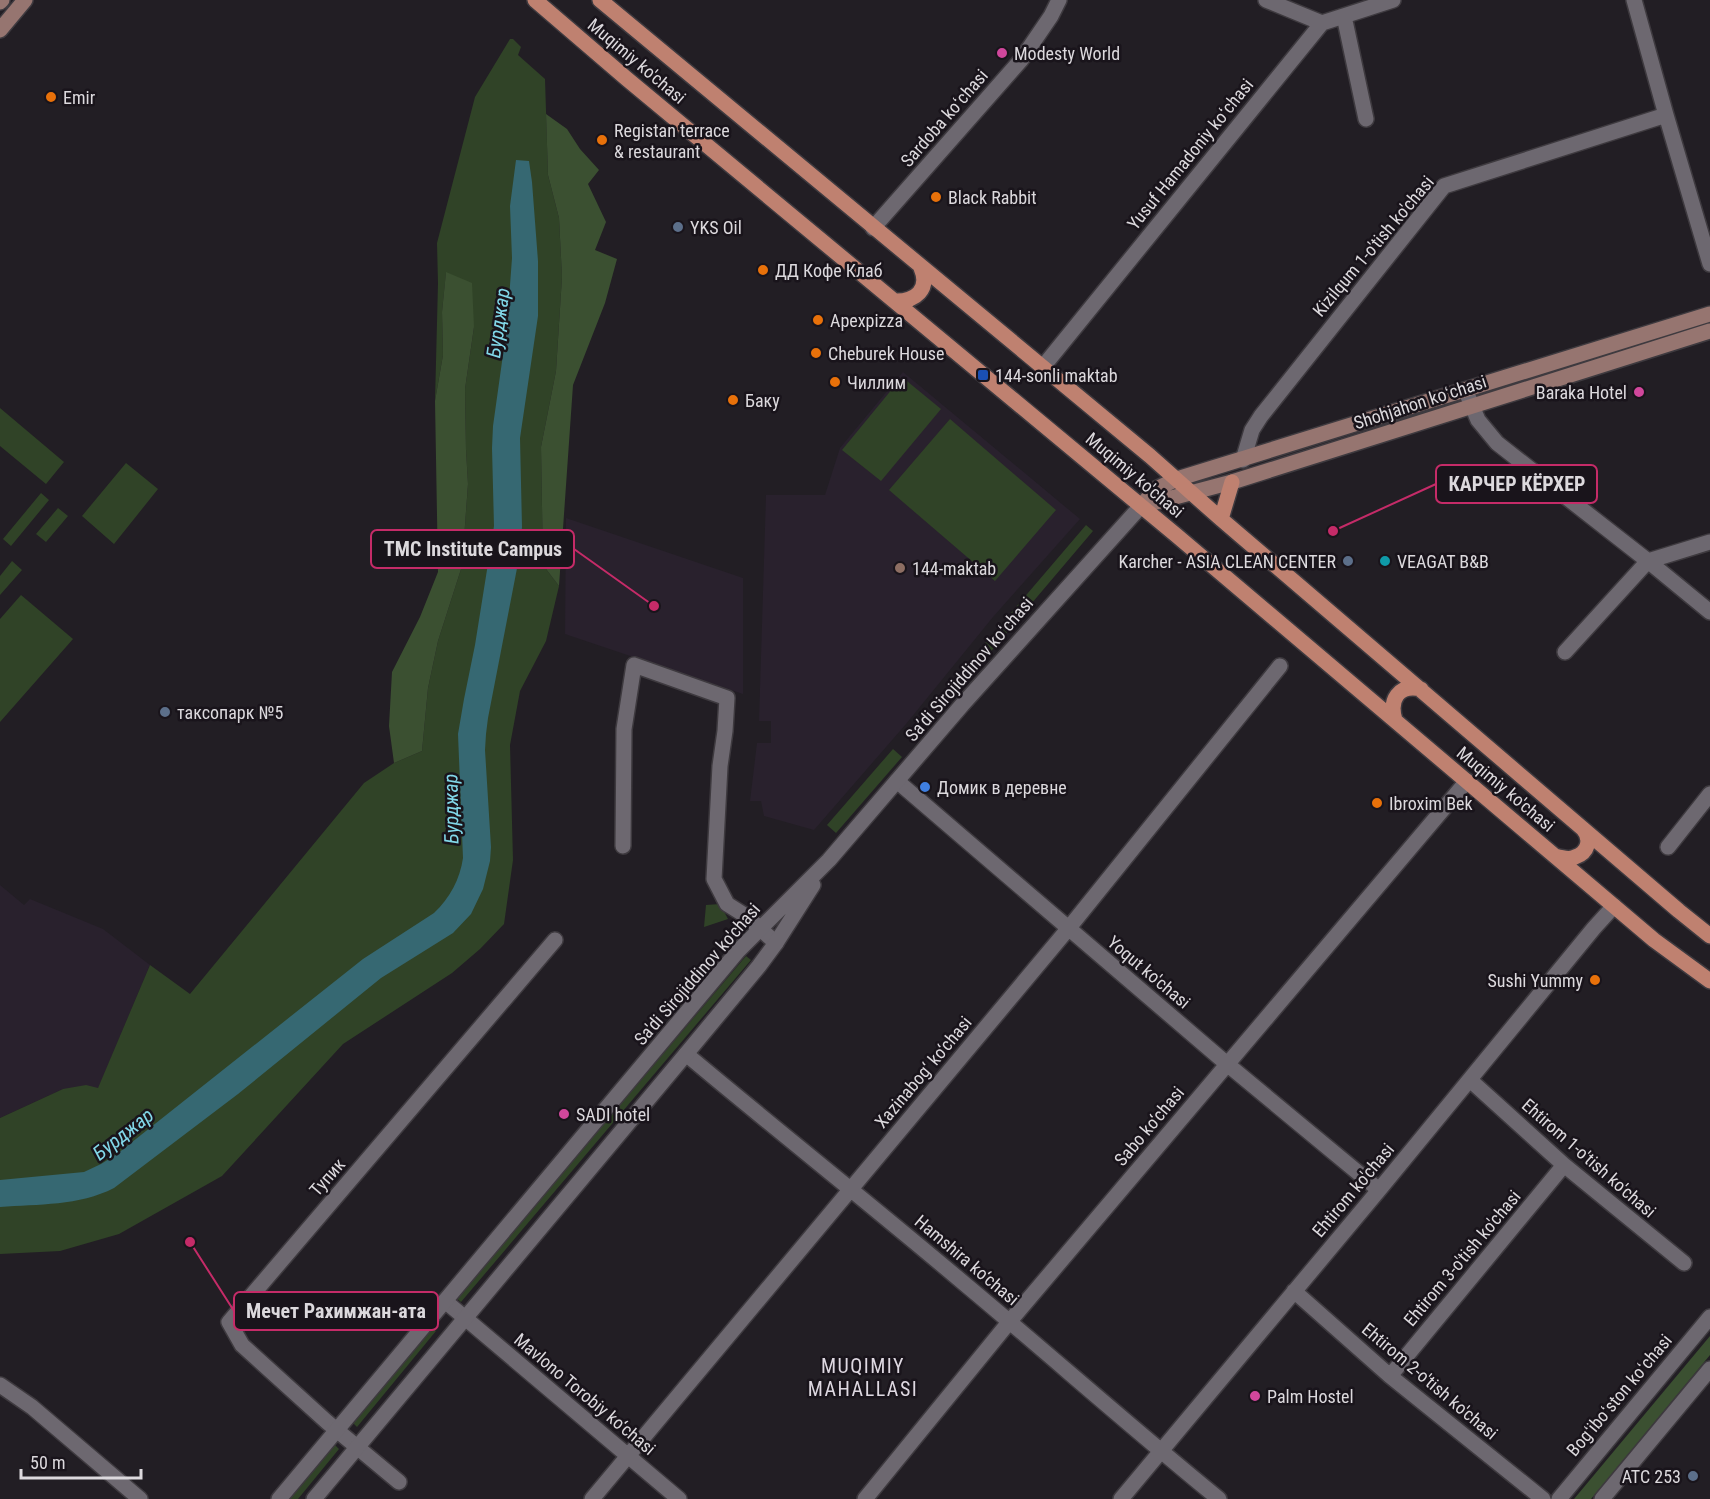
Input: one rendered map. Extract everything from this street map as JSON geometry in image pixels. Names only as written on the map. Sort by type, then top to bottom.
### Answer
[{"type":"main road","points":[[0,30],[25,0]]},
{"type":"main road","name":"Muqimiy ko'chasi","points":[[535,0],[551,7],[577,36],[1141,506],[1614,906],[1685,964],[1710,981]]},
{"type":"main road","name":"Muqimiy ko'chasi","points":[[602,2],[1162,466],[1221,519],[1710,936]]},
{"type":"main road","points":[[894,301],[908,300],[919,293],[924,282],[921,268]]},
{"type":"main road","name":"Shohjahon koʻchasi","points":[[1156,489],[1177,479],[1710,314]]},
{"type":"main road","name":"Shohjahon koʻchasi","points":[[1141,506],[1232,482],[1710,330]]},
{"type":"main road","points":[[1141,506],[1156,489],[1162,466]]},
{"type":"main road","points":[[1221,519],[1232,482]]},
{"type":"main road","points":[[1395,720],[1392,707],[1397,695],[1408,689],[1421,689]]},
{"type":"main road","points":[[1555,856],[1574,858],[1584,852],[1588,836],[1583,829]]},
{"type":"main road","points":[[1685,964],[1710,990]]},
{"type":"street","name":"Sardoba koʻchasi","points":[[873,228],[1021,60],[1051,16],[1059,0]]},
{"type":"street","points":[[1266,0],[1322,23],[1393,0]]},
{"type":"street","points":[[1634,0],[1710,264]]},
{"type":"street","points":[[1344,16],[1366,118]]},
{"type":"street","name":"Yusuf Hamadoniy koʻchasi","points":[[1042,368],[1322,23]]},
{"type":"street","name":"Kizilqum 1-o'tish ko'chasi","points":[[1243,460],[1252,430],[1261,416],[1444,186],[1666,115]]},
{"type":"street","points":[[1466,390],[1478,420],[1497,443],[1710,612]]},
{"type":"street","name":"Saʼdi Sirojiddinov koʻchasi","points":[[829,860],[962,705],[1141,506]]},
{"type":"street","points":[[1565,652],[1648,561],[1710,542]]},
{"type":"street","points":[[622,846],[624,729],[634,665],[727,698],[720,766],[714,879],[727,904],[746,916],[776,943]]},
{"type":"street","name":"Xazinabog‘ ko‘chasi","points":[[592,1499],[1068,929],[1280,666]]},
{"type":"street","name":"Yoqut ko'chasi","points":[[897,781],[1227,1064],[1379,1190]]},
{"type":"street","name":"Sabo ko‘chasi","points":[[865,1499],[1010,1321],[1467,781]]},
{"type":"street","points":[[1668,847],[1710,794]]},
{"type":"street","name":"Sa'di Sirojiddinov ko'chasi","points":[[279,1499],[731,960],[829,860]]},
{"type":"street","name":"Sa'di Sirojiddinov ko'chasi","points":[[314,1499],[776,943],[829,860]]},
{"type":"street","name":"Ehtirom ko'chasi","points":[[1121,1499],[1614,906]]},
{"type":"street","name":"Тупик","points":[[337,1431],[242,1345],[229,1322],[555,940]]},
{"type":"street","name":"Hamshira ko‘chasi","points":[[686,1054],[1010,1321],[1219,1499]]},
{"type":"street","name":"Ehtirom 1-o'tish ko'chasi","points":[[1470,1080],[1564,1165],[1684,1263]]},
{"type":"street","name":"Ehtirom 3-o'tish ko'chasi","points":[[1390,1376],[1564,1165]]},
{"type":"street","name":"Ehtirom 2-o'tish ko'chasi","points":[[1294,1291],[1390,1376],[1543,1499]]},
{"type":"street","name":"Mavlono Torobiy ko‘chasi","points":[[445,1301],[679,1499]]},
{"type":"street","name":"Bogʻiboʻston koʻchasi","points":[[1559,1499],[1710,1317]]},
{"type":"street","points":[[1602,1499],[1710,1369]]},
{"type":"street","points":[[0,1385],[32,1407],[140,1499]]},
{"type":"street","points":[[337,1431],[399,1482]]},
{"type":"shaded area","name":"144-maktab","points":[[903,372],[1080,519],[993,617],[906,724],[814,830],[764,816],[761,801],[750,801],[757,743],[771,743],[771,721],[759,721],[766,495],[825,495],[840,448]]},
{"type":"shaded area","points":[[566,518],[743,578],[743,694],[565,634]]},
{"type":"shaded area","points":[[0,885],[24,905],[30,899],[103,929],[150,965],[98,1089],[63,1089],[0,1118]]},
{"type":"green space","points":[[510,39],[521,47],[518,55],[545,79],[548,175],[559,218],[562,277],[556,371],[541,447],[543,565],[559,586],[546,641],[520,691],[510,745],[513,860],[504,924],[452,973],[343,1044],[222,1176],[119,1234],[60,1251],[0,1254],[0,1118],[63,1089],[86,1085],[98,1088],[150,965],[190,994],[364,783],[394,763],[422,751],[428,688],[438,641],[462,566],[468,484],[465,389],[474,327],[446,273],[442,312],[443,355],[435,401],[437,243],[475,97]]},
{"type":"green space","points":[[546,114],[567,129],[580,149],[599,170],[588,184],[606,222],[595,250],[617,259],[605,303],[573,385],[559,586],[543,565],[541,447],[556,371],[562,277],[559,218],[548,175]]},
{"type":"green space","points":[[446,272],[472,283],[474,327],[465,389],[468,484],[462,566],[438,641],[428,688],[422,751],[394,763],[389,726],[392,672],[420,617],[438,572],[435,401],[443,355],[442,312]]},
{"type":"green space","points":[[902,377],[941,409],[881,481],[842,450]]},
{"type":"green space","points":[[0,408],[64,462],[46,484],[0,446]]},
{"type":"green space","points":[[950,419],[1056,510],[995,581],[889,490]]},
{"type":"green space","points":[[126,463],[158,489],[114,544],[82,516]]},
{"type":"green space","points":[[41,493],[49,500],[11,546],[3,539]]},
{"type":"green space","points":[[58,508],[68,516],[46,542],[36,534]]},
{"type":"green space","points":[[1086,525],[1093,531],[943,708],[935,702]]},
{"type":"green space","points":[[12,561],[22,570],[0,595],[0,576]]},
{"type":"green space","points":[[21,595],[73,639],[0,722],[0,619]]},
{"type":"green space","points":[[893,749],[902,757],[836,833],[827,825]]},
{"type":"green space","points":[[720,904],[728,919],[704,927],[706,905]]},
{"type":"green space","points":[[746,956],[751,960],[461,1302],[456,1298]]},
{"type":"green space","points":[[432,1328],[436,1331],[357,1427],[353,1423]]},
{"type":"green space","points":[[1710,1336],[1710,1355],[1591,1499],[1574,1499]]},
{"type":"green space","points":[[334,1444],[339,1449],[298,1499],[288,1499]]},
{"type":"water","name":"Бурджар","points":[[516,160],[529,161],[532,182],[538,261],[538,316],[520,438],[522,527],[519,558],[486,734],[490,861],[483,889],[471,914],[453,933],[381,978],[238,1094],[114,1188],[73,1201],[0,1207],[0,1180],[84,1172],[117,1154],[363,959],[434,913],[453,888],[463,858],[458,734],[494,526],[493,426],[507,326],[512,258],[510,206]]},
{"type":"place","name":"Modesty World","points":[[1002,53]]},
{"type":"place","name":"Emir","points":[[51,97]]},
{"type":"place","name":"Registan terrace & restaurant","points":[[602,140]]},
{"type":"place","name":"Black Rabbit","points":[[936,197]]},
{"type":"place","name":"YKS Oil","points":[[678,227]]},
{"type":"place","name":"ДД Кофе Клаб","points":[[763,270]]},
{"type":"place","name":"Apexpizza","points":[[818,320]]},
{"type":"place","name":"Cheburek House","points":[[816,353]]},
{"type":"place","name":"144-sonli maktab","points":[[983,375]]},
{"type":"place","name":"Чиллим","points":[[835,382]]},
{"type":"place","name":"Baraka Hotel","points":[[1639,392]]},
{"type":"place","name":"Баку","points":[[733,400]]},
{"type":"place","name":"КАРЧЕР КЁРХЕР","points":[[1333,531]]},
{"type":"place","name":"Karcher - ASIA CLEAN CENTER","points":[[1348,561]]},
{"type":"place","name":"VEAGAT B&B","points":[[1385,561]]},
{"type":"place","name":"144-maktab","points":[[900,568]]},
{"type":"place","name":"TMC Institute Campus","points":[[654,606]]},
{"type":"place","name":"таксопарк №5","points":[[165,712]]},
{"type":"place","name":"Домик в деревне","points":[[925,787]]},
{"type":"place","name":"Ibroxim Bek","points":[[1377,803]]},
{"type":"place","name":"Sushi Yummy","points":[[1595,980]]},
{"type":"place","name":"SADI hotel","points":[[564,1114]]},
{"type":"place","name":"Мечет Рахимжан-ата","points":[[190,1242]]},
{"type":"place","name":"Palm Hostel","points":[[1255,1396]]},
{"type":"place","name":"АТС 253","points":[[1693,1476]]},
{"type":"district","name":"MUQIMIY MAHALLASI","points":[[863,1378]]}]
